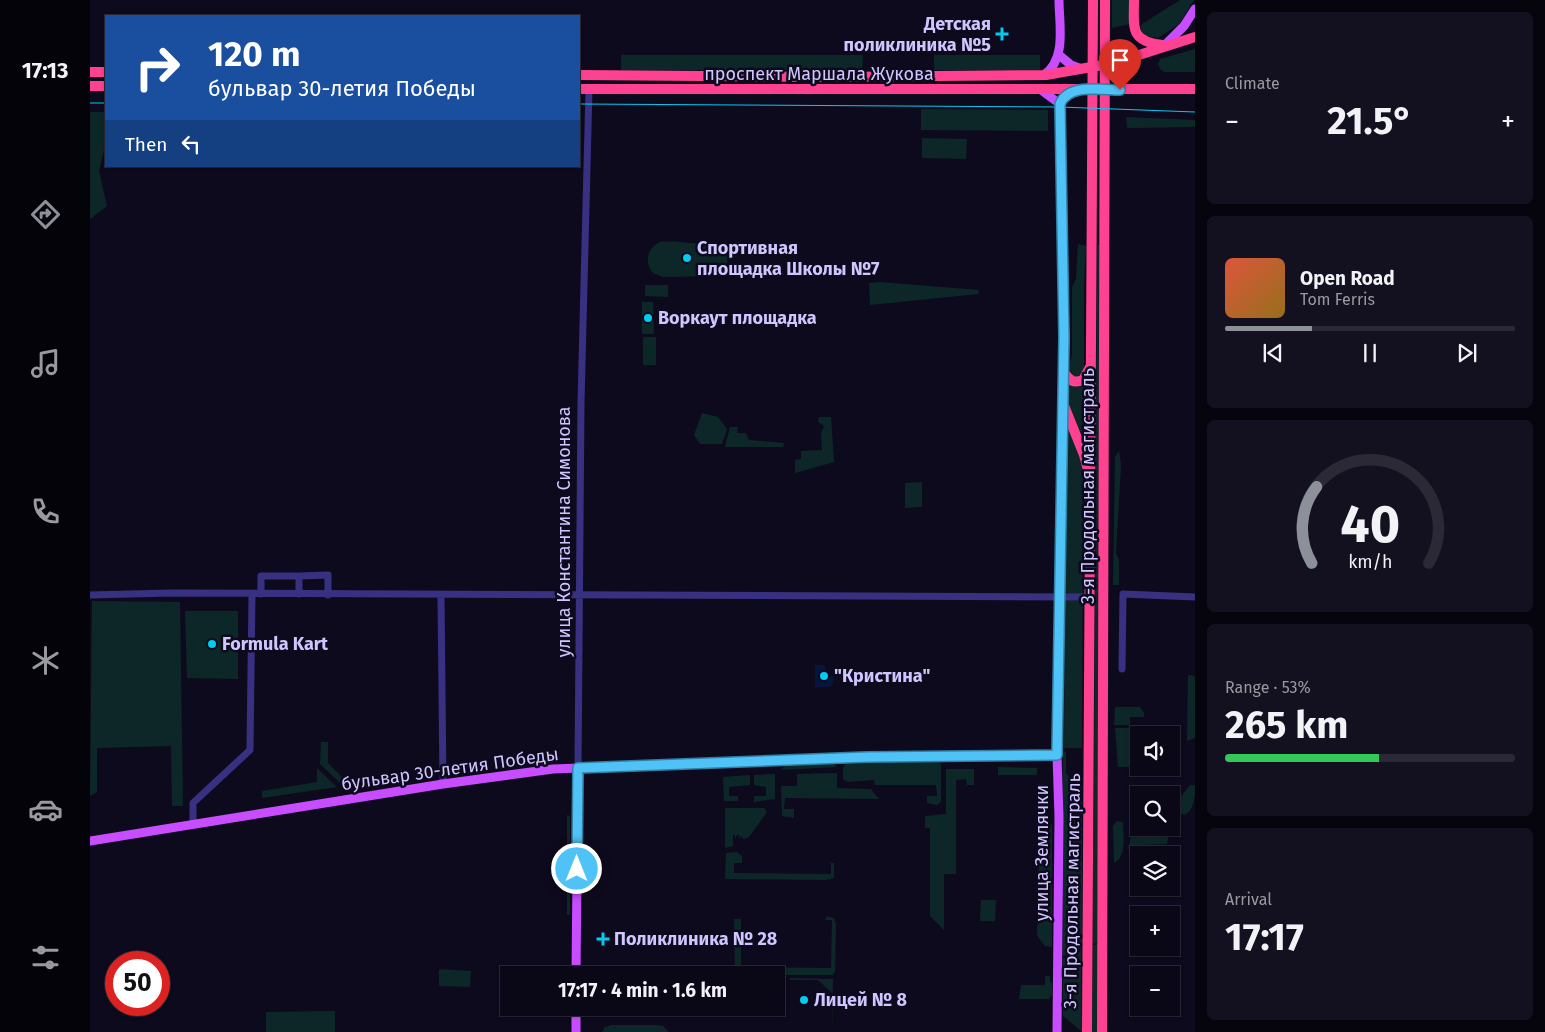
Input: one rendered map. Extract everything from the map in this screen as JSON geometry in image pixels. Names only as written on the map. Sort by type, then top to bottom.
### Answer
[{"type":"highway","name":"3-я Продольная магистраль","points":[[1087,1032],[1092,486],[1093,0]]},
{"type":"highway","name":"3-я Продольная магистраль","points":[[1102,1032],[1105,0]]},
{"type":"highway","points":[[1134,0],[1134,26],[1138,37],[1147,43],[1165,46]]},
{"type":"highway","name":"проспект Маршала Жукова","points":[[580,75],[829,77],[1044,75],[1114,63],[1195,37]]},
{"type":"highway","points":[[90,72],[105,72]]},
{"type":"highway","points":[[90,86],[105,86]]},
{"type":"highway","name":"проспект Маршала Жукова","points":[[584,89],[1195,89]]},
{"type":"highway","points":[[1063,371],[1069,380],[1076,383],[1083,380],[1092,364]]},
{"type":"highway","points":[[1063,404],[1084,455],[1092,486]]},
{"type":"main road","points":[[1044,75],[1053,67],[1060,55],[1060,0]]},
{"type":"main road","points":[[1165,46],[1184,26],[1195,9]]},
{"type":"main road","points":[[1060,55],[1068,63],[1082,69]]},
{"type":"main road","points":[[1041,90],[1060,104],[1064,97],[1075,90]]},
{"type":"main road","name":"улица Землячки","points":[[1058,1032],[1059,817],[1057,755],[1063,404],[1060,104]]},
{"type":"main road","name":"бульвар 30-летия Победы","points":[[90,841],[443,784],[553,769],[867,757],[1057,755]]},
{"type":"main road","name":"улица Константина Симонова","points":[[576,966],[578,768]]},
{"type":"main road","points":[[576,1016],[576,1032]]},
{"type":"street","name":"улица Константина Симонова","points":[[578,768],[584,89]]},
{"type":"street","points":[[261,594],[261,576],[328,575],[328,595]]},
{"type":"street","points":[[299,576],[299,594]]},
{"type":"street","points":[[193,823],[193,803],[250,750],[252,594]]},
{"type":"street","points":[[90,595],[1088,597],[1090,594]]},
{"type":"street","points":[[1122,669],[1123,594],[1195,597]]},
{"type":"street","points":[[441,596],[443,784]]},
{"type":"green space","points":[[1112,0],[1129,0],[1129,24],[1112,28]]},
{"type":"green space","points":[[1180,0],[1194,0],[1179,24],[1158,38],[1146,36],[1140,30],[1142,24]]},
{"type":"green space","points":[[1195,49],[1195,72],[1164,72],[1160,69],[1158,64],[1160,59]]},
{"type":"green space","points":[[621,55],[863,55],[862,70],[621,70]]},
{"type":"green space","points":[[934,55],[1040,55],[1040,70],[934,70]]},
{"type":"green space","points":[[921,109],[1048,110],[1048,131],[921,130]]},
{"type":"green space","points":[[90,112],[105,112],[105,145],[99,171],[107,206],[90,219]]},
{"type":"green space","points":[[1126,117],[1195,120],[1195,127],[1127,128]]},
{"type":"green space","points":[[922,138],[967,139],[966,159],[922,158]]},
{"type":"green space","name":"Спортивная площадка Школы №7","points":[[659,242],[706,244],[721,248],[728,257],[727,264],[722,274],[714,276],[663,277],[653,273],[648,264],[649,252]]},
{"type":"green space","points":[[1078,244],[1086,246],[1084,371],[1080,377],[1074,377],[1069,368],[1072,354],[1072,287],[1076,279]]},
{"type":"green space","points":[[1097,245],[1099,245],[1098,862],[1097,943],[1093,944]]},
{"type":"green space","points":[[880,282],[979,290],[978,294],[870,305],[869,283]]},
{"type":"green space","points":[[645,285],[668,285],[668,297],[645,296]]},
{"type":"green space","name":"Воркаут площадка","points":[[642,302],[653,302],[654,334],[642,334]]},
{"type":"green space","name":"Воркаут площадка","points":[[643,337],[656,337],[656,365],[643,365]]},
{"type":"green space","points":[[1066,380],[1086,381],[1085,441],[1066,401]]},
{"type":"green space","points":[[702,413],[718,417],[727,429],[722,444],[700,444],[694,435]]},
{"type":"green space","points":[[819,417],[831,417],[834,462],[795,473],[795,460],[801,459],[801,451],[822,450],[821,434],[824,426],[818,422]]},
{"type":"green space","points":[[730,427],[738,427],[737,433],[746,433],[749,440],[784,443],[783,447],[725,447]]},
{"type":"green space","points":[[1068,427],[1082,456],[1083,469],[1082,748],[1064,748],[1066,433]]},
{"type":"green space","points":[[1119,451],[1121,465],[1116,553],[1119,560],[1119,585],[1113,585],[1115,457]]},
{"type":"green space","points":[[922,482],[922,507],[905,508],[905,483]]},
{"type":"green space","points":[[92,601],[180,602],[183,806],[172,806],[171,746],[97,748],[97,792],[90,796]]},
{"type":"green space","name":"Formula Kart","points":[[185,611],[238,611],[238,679],[187,678]]},
{"type":"green space","points":[[1188,675],[1195,676],[1195,738],[1187,741]]},
{"type":"green space","points":[[1115,707],[1140,707],[1144,717],[1130,717],[1130,725],[1114,725]]},
{"type":"green space","points":[[1115,728],[1130,728],[1130,767],[1118,767]]},
{"type":"green space","points":[[321,742],[328,742],[328,763],[344,779],[347,779],[348,785],[342,785],[320,764]]},
{"type":"green space","points":[[1063,751],[1066,752],[1066,773],[1077,786],[1082,787],[1082,948],[1063,956]]},
{"type":"green space","points":[[939,761],[941,765],[941,802],[937,805],[927,803],[927,796],[937,796],[936,785],[875,785],[874,780],[847,782],[843,779],[843,768],[846,762]]},
{"type":"green space","points":[[833,763],[837,767],[781,770],[785,765]]},
{"type":"green space","points":[[998,767],[1037,768],[1037,775],[998,775]]},
{"type":"green space","points":[[317,768],[337,787],[262,798],[262,791],[317,782]]},
{"type":"green space","points":[[946,769],[974,769],[974,785],[967,785],[966,779],[956,780],[956,874],[944,874],[944,930],[930,916],[930,828],[925,828],[925,816],[946,814]]},
{"type":"green space","points":[[837,773],[837,788],[871,789],[879,799],[785,798],[784,809],[794,809],[794,818],[782,816],[781,786],[797,786],[797,774]]},
{"type":"green space","points":[[775,774],[775,799],[754,802],[754,796],[766,796],[766,787],[754,785],[754,775]]},
{"type":"green space","points":[[750,775],[750,785],[729,787],[729,796],[738,796],[738,801],[724,801],[723,777]]},
{"type":"green space","points":[[1190,785],[1195,785],[1194,803],[1188,813],[1184,815],[1180,813],[1180,798]]},
{"type":"green space","points":[[725,808],[764,808],[767,812],[749,837],[743,839],[741,836],[739,839],[739,835],[737,835],[735,839],[735,835],[733,835],[733,846],[725,848]]},
{"type":"green space","points":[[567,815],[570,816],[570,915],[567,915]]},
{"type":"green space","points":[[1044,820],[1048,820],[1052,825],[1052,947],[1045,946],[1037,936],[1040,824]]},
{"type":"green space","points":[[1117,821],[1123,822],[1123,851],[1114,863],[1113,826]]},
{"type":"green space","points":[[1168,836],[1167,844],[1130,846],[1128,849],[1131,837]]},
{"type":"green space","points":[[737,852],[742,856],[742,863],[734,863],[734,873],[831,874],[831,863],[834,863],[834,878],[826,880],[725,879],[726,853]]},
{"type":"green space","points":[[981,900],[996,900],[995,921],[980,921]]},
{"type":"green space","points":[[827,916],[834,918],[836,924],[835,971],[833,975],[785,975],[785,967],[831,968],[832,920],[825,920]]},
{"type":"green space","points":[[734,919],[741,919],[741,966],[735,966]]},
{"type":"green space","points":[[1098,944],[1097,1032],[1092,1032],[1093,945]]},
{"type":"green space","points":[[1081,949],[1082,1032],[1063,1016],[1063,959]]},
{"type":"green space","points":[[439,969],[471,971],[470,987],[439,986]]},
{"type":"green space","points":[[1045,976],[1050,976],[1050,982],[1052,982],[1052,994],[1049,999],[1019,999],[1021,985],[1045,985]]},
{"type":"green space","points":[[790,978],[833,979],[832,1032],[832,993],[818,980],[790,980]]},
{"type":"green space","points":[[335,1011],[335,1032],[266,1032],[266,1012]]},
{"type":"green space","points":[[606,1016],[656,1016],[656,1017]]},
{"type":"green space","points":[[612,1025],[656,1025],[663,1026],[669,1032],[602,1032],[605,1027]]},
{"type":"water","name":"\"Кристина\"","points":[[815,665],[825,665],[825,675],[833,676],[834,682],[830,687],[815,687]]},
{"type":"tram line","points":[[90,103],[105,103]]},
{"type":"tram line","points":[[580,104],[1060,107],[1195,112]]},
{"type":"place","name":"Детская поликлиника №5","points":[[1002,34]]},
{"type":"place","name":"Спортивная площадка Школы №7","points":[[687,258]]},
{"type":"place","name":"Воркаут площадка","points":[[648,318]]},
{"type":"place","name":"Formula Kart","points":[[212,644]]},
{"type":"place","name":"\"Кристина\"","points":[[824,676]]},
{"type":"place","name":"Поликлиника № 28","points":[[603,939]]},
{"type":"place","name":"Лицей № 8","points":[[804,1000]]},
{"type":"route","points":[[577,869],[578,768],[867,757],[1057,755],[1064,338],[1060,104],[1064,97],[1075,90],[1120,90]]}]
